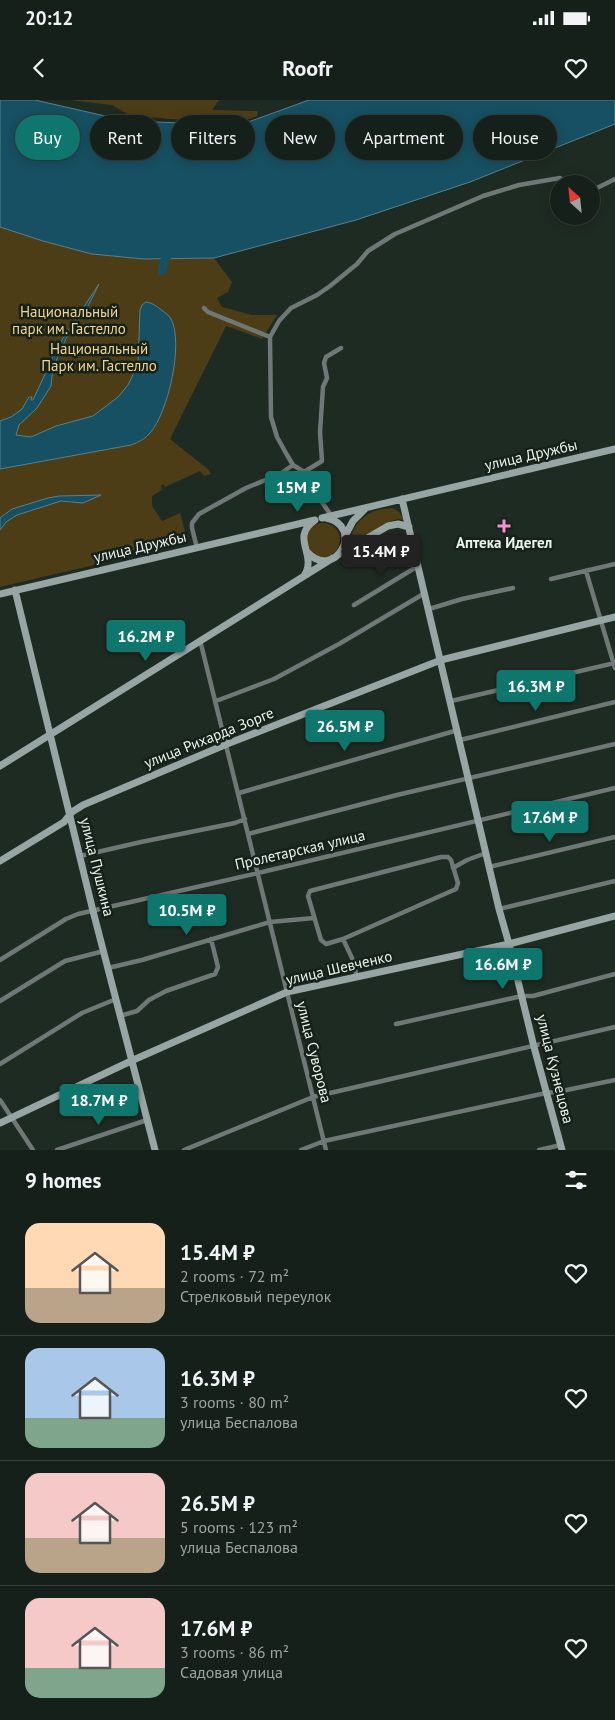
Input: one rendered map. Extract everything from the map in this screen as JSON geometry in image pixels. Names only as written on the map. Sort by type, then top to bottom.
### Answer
[{"type":"street","points":[[345,537],[343,529],[305,478],[304,472],[293,464],[277,437],[273,426],[270,337],[279,321],[291,308],[317,295],[357,264],[368,251],[395,234],[483,196],[519,185],[550,179]]},
{"type":"street","points":[[600,186],[615,179]]},
{"type":"street","points":[[204,308],[208,312],[270,337]]},
{"type":"street","points":[[304,472],[322,461],[320,432],[323,387],[327,378],[324,363],[326,357],[342,348]]},
{"type":"street","name":"улица Дружбы","points":[[333,518],[402,499],[615,449]]},
{"type":"street","points":[[197,548],[192,522],[199,514],[246,488],[280,474],[293,464]]},
{"type":"street","name":"улица Кузнецова","points":[[402,499],[499,909],[561,1148]]},
{"type":"street","points":[[307,552],[319,560],[336,557],[344,546],[345,537],[353,521],[366,508]]},
{"type":"street","points":[[303,540],[306,528],[318,519],[333,518]]},
{"type":"street","name":"улица Дружбы","points":[[0,594],[318,519]]},
{"type":"street","points":[[0,766],[200,640],[388,526],[398,524],[409,527]]},
{"type":"street","points":[[286,527],[295,531],[303,540],[307,552],[308,568],[303,577]]},
{"type":"street","points":[[551,579],[615,564]]},
{"type":"street","points":[[354,606],[418,566]]},
{"type":"street","points":[[451,701],[615,665],[586,571]]},
{"type":"street","points":[[428,609],[462,599],[514,588]]},
{"type":"street","name":"улица Пушкина","points":[[15,590],[131,1061],[155,1150]]},
{"type":"street","points":[[216,701],[274,679],[339,644],[425,593]]},
{"type":"street","name":"улица Рихарда Зорге","points":[[0,860],[60,824],[72,812],[84,804],[227,744],[441,660],[615,617]]},
{"type":"street","name":"улица Суворова","points":[[200,640],[326,1150]]},
{"type":"street","points":[[460,740],[615,702]]},
{"type":"street","points":[[238,793],[458,730]]},
{"type":"street","points":[[248,834],[398,795],[615,744]]},
{"type":"street","name":"Пролетарская улица","points":[[0,960],[66,919],[94,911],[615,788]]},
{"type":"street","points":[[80,856],[235,823],[245,819]]},
{"type":"street","points":[[489,867],[615,837]]},
{"type":"street","points":[[453,868],[466,860],[486,853]]},
{"type":"street","points":[[444,856],[450,860],[453,868],[458,883],[456,888],[343,939],[330,944],[323,943],[308,896],[313,889],[444,856]]},
{"type":"street","points":[[499,909],[615,881]]},
{"type":"street","name":"улица Шевченко","points":[[0,1123],[131,1061],[287,992],[509,944],[615,916]]},
{"type":"street","points":[[108,968],[142,960],[270,922],[314,918]]},
{"type":"street","points":[[120,1016],[137,1011],[149,1000],[166,991],[215,974],[218,967],[211,939]]},
{"type":"street","points":[[343,939],[352,958],[357,977]]},
{"type":"street","points":[[0,1001],[65,961],[104,951]]},
{"type":"street","points":[[396,1024],[522,996],[533,996],[615,974]]},
{"type":"street","points":[[0,1064],[82,1013],[116,999]]},
{"type":"street","points":[[184,1150],[313,1097],[615,1027]]},
{"type":"street","points":[[301,1150],[324,1141],[615,1080]]},
{"type":"street","points":[[0,1100],[33,1150]]},
{"type":"street","points":[[57,1150],[147,1120]]},
{"type":"street","points":[[539,1150],[561,1148]]},
{"type":"green space","points":[[70,100],[219,100],[212,110],[258,111],[255,117],[255,115],[171,115],[171,119],[161,118],[161,115],[129,115],[112,105]]},
{"type":"green space","name":"Национальный Парк им. Гастелло","points":[[0,227],[43,241],[144,259],[214,258],[232,282],[228,292],[217,298],[222,307],[252,315],[277,315],[262,339],[226,326],[170,439],[209,470],[211,474],[204,476],[200,471],[165,487],[164,484],[161,486],[162,490],[152,496],[152,506],[162,521],[180,513],[188,543],[0,587]]},
{"type":"green space","points":[[393,508],[407,522],[399,519],[394,520],[348,547],[354,530],[363,518],[375,511]]},
{"type":"green space","points":[[323,523],[330,524],[335,528],[339,533],[339,547],[335,552],[330,556],[323,557],[316,556],[311,552],[307,547],[306,540],[307,533],[311,528],[316,524]]},
{"type":"water","points":[[0,100],[35,100],[101,115],[90,115],[90,160],[161,160],[161,122],[171,123],[171,160],[255,160],[255,120],[265,116],[265,160],[335,160],[335,115],[268,115],[309,100],[615,100],[615,124],[557,147],[557,115],[473,115],[473,160],[525,160],[470,182],[356,220],[214,258],[144,259],[92,254],[0,227]]},
{"type":"water","points":[[99,284],[86,310],[69,332],[53,368],[51,386],[37,408],[19,425],[16,435],[31,437],[56,426],[93,416],[118,397],[128,385],[138,364],[140,310],[146,302],[155,305],[168,315],[175,330],[175,360],[172,378],[163,410],[157,423],[146,437],[131,445],[0,469],[0,421],[11,417],[22,409],[29,397],[32,397],[31,400],[33,400],[58,346]]},
{"type":"water","points":[[101,495],[83,503],[61,501],[17,515],[6,522],[0,530],[0,518],[12,509],[59,496]]},
{"type":"waterway","points":[[162,271],[170,250]]},
{"type":"place","name":"Аптека Идегел","points":[[504,526]]},
{"type":"park label","name":"Национальный парк им. Гастелло","points":[[69,320]]}]
